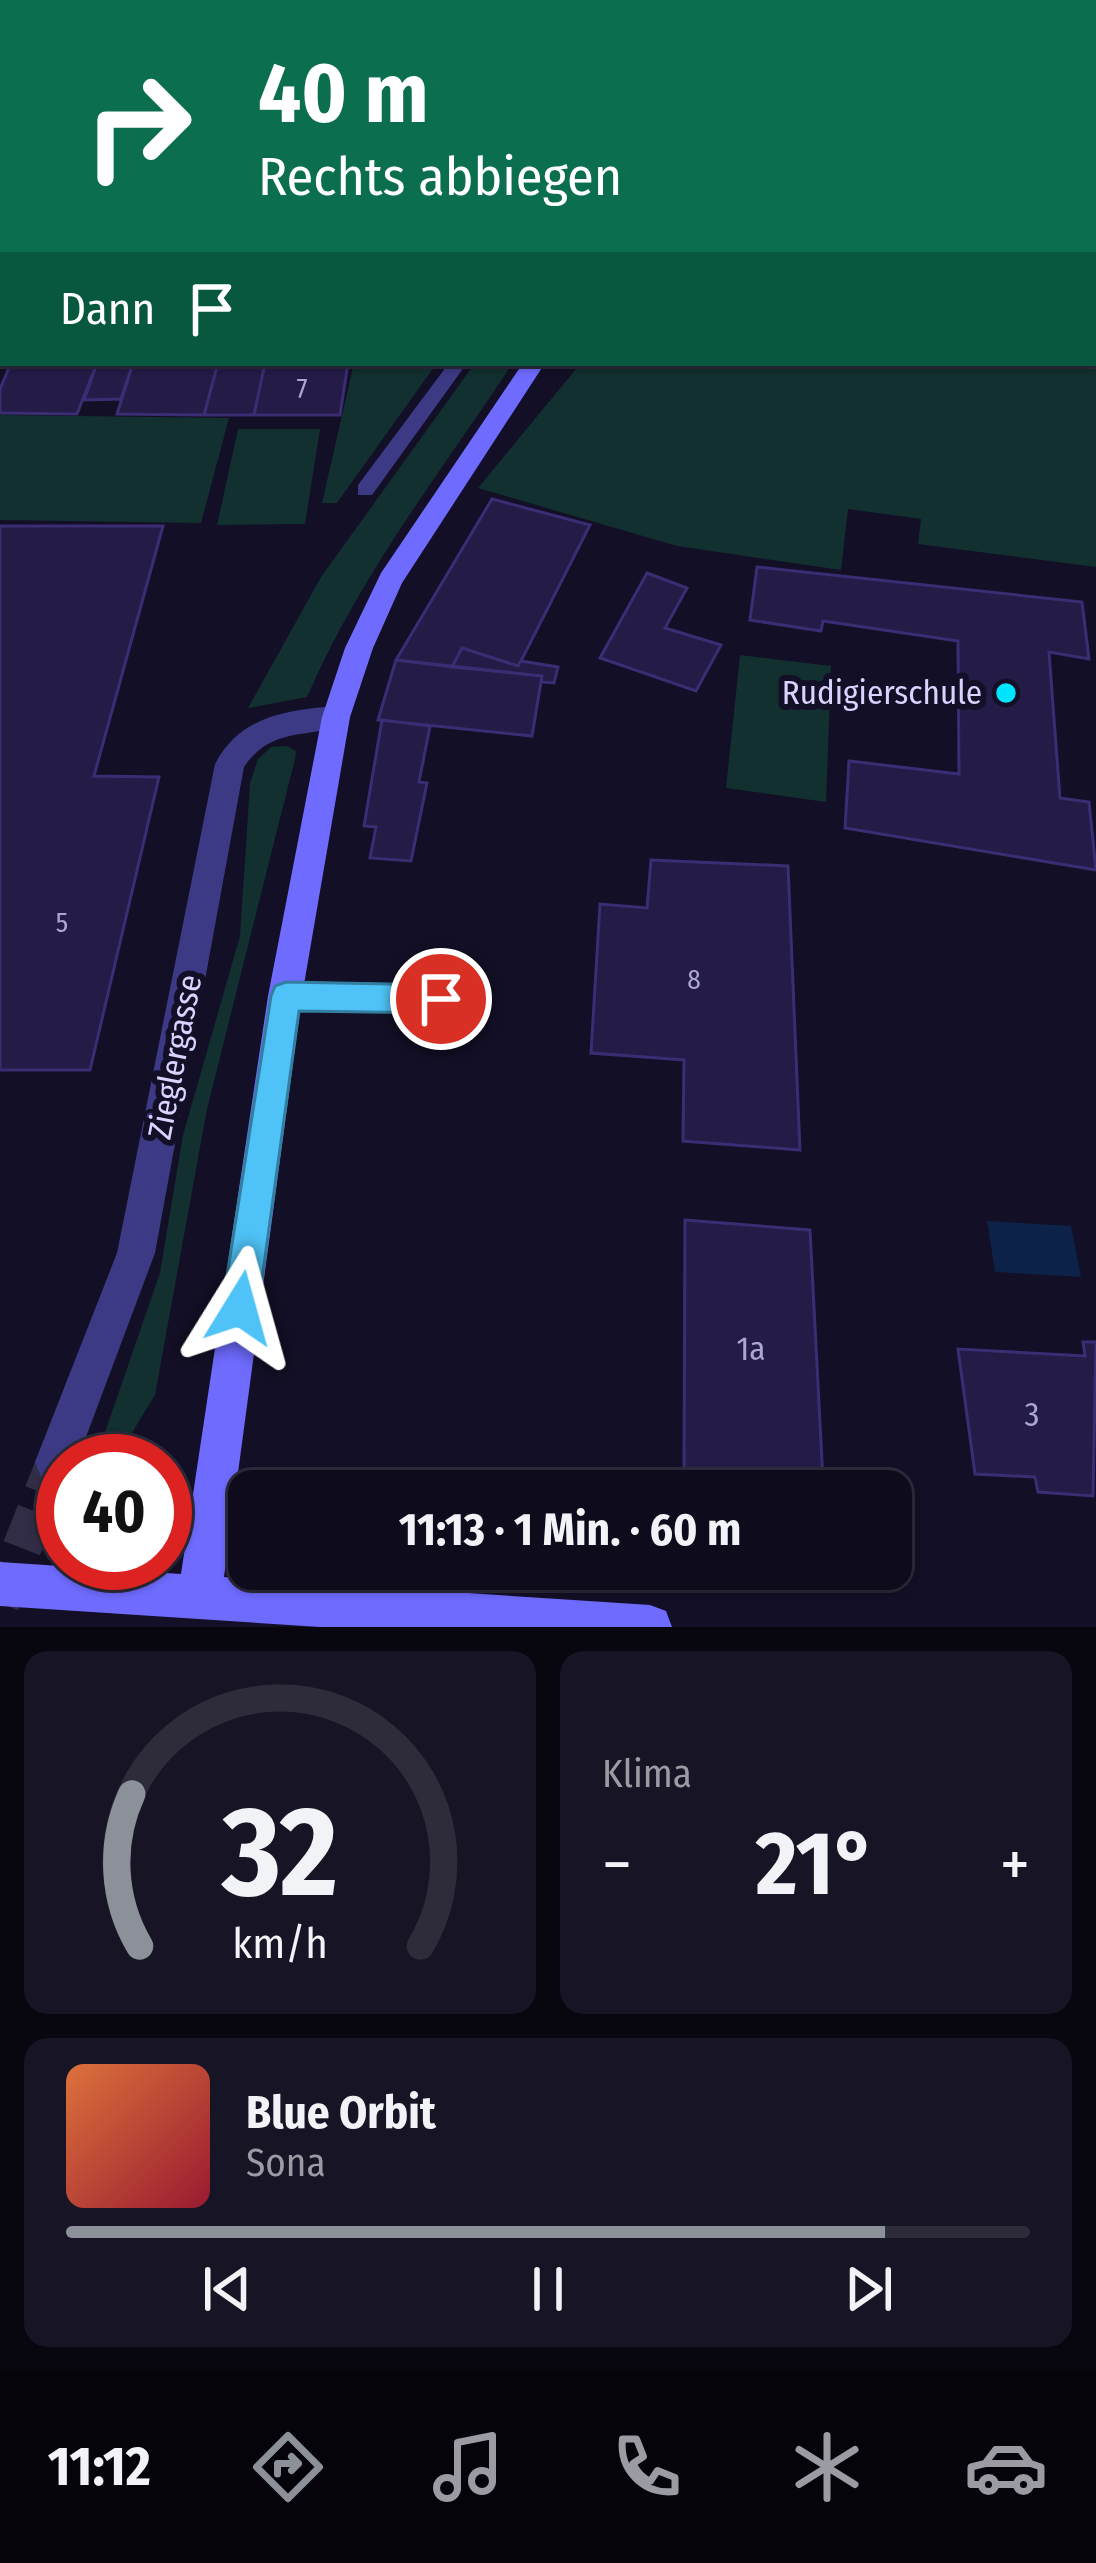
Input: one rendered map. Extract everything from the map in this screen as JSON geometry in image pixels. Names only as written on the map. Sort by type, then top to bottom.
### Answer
[{"type":"street","points":[[196,1612],[286,996],[336,717],[390,580],[532,366]]},
{"type":"street","name":"Zieglergasse","points":[[67,1434],[136,1253],[230,764],[242,743],[261,728],[336,717]]},
{"type":"street","points":[[0,1584],[132,1594],[196,1612],[650,1627]]},
{"type":"lane","points":[[365,490],[456,366]]},
{"type":"lane","points":[[286,996],[441,999]]},
{"type":"green space","points":[[353,366],[435,366],[337,503],[322,503]]},
{"type":"green space","points":[[473,366],[511,366],[376,567],[307,697],[248,708],[321,577]]},
{"type":"green space","points":[[579,366],[1096,366],[1096,567],[918,544],[921,519],[848,509],[841,570],[677,546],[478,488]]},
{"type":"green space","points":[[0,415],[229,418],[201,523],[0,520]]},
{"type":"green space","points":[[238,429],[320,429],[305,524],[217,525]]},
{"type":"green space","points":[[740,655],[831,666],[826,802],[726,788]]},
{"type":"green space","points":[[287,746],[296,751],[295,759],[207,1109],[155,1395],[131,1434],[104,1434],[160,1273],[183,1135],[240,936],[250,783],[258,759],[271,747]]},
{"type":"water","points":[[987,1221],[1071,1226],[1081,1277],[995,1272]]},
{"type":"building","points":[[10,366],[96,366],[77,414],[0,413],[0,389]]},
{"type":"building","points":[[96,366],[132,366],[121,399],[84,400]]},
{"type":"building","points":[[132,366],[217,366],[204,415],[117,414]]},
{"type":"building","points":[[217,366],[264,366],[254,415],[204,415]]},
{"type":"building","points":[[264,366],[348,366],[340,415],[254,415]]},
{"type":"building","points":[[492,499],[590,525],[521,661],[518,666],[462,648],[452,667],[396,660]]},
{"type":"building","points":[[0,526],[163,526],[94,776],[159,777],[90,1070],[0,1070]]},
{"type":"building","name":"Rudigierschule","points":[[757,567],[1082,602],[1089,659],[1049,652],[1060,798],[1089,802],[1096,870],[845,828],[849,761],[959,774],[958,641],[823,621],[821,631],[750,620]]},
{"type":"building","points":[[647,573],[687,588],[665,628],[721,645],[696,691],[600,658]]},
{"type":"building","points":[[462,648],[518,666],[521,661],[558,667],[554,683],[541,682],[542,676],[452,667]]},
{"type":"building","points":[[396,660],[542,676],[532,736],[378,720]]},
{"type":"building","points":[[382,720],[430,726],[419,782],[427,783],[411,861],[370,858],[376,827],[364,826]]},
{"type":"building","points":[[651,860],[788,866],[800,1150],[683,1141],[684,1060],[591,1053],[600,904],[647,908]]},
{"type":"building","points":[[685,1220],[810,1230],[822,1470],[684,1469]]},
{"type":"building","points":[[1083,1342],[1096,1342],[1093,1496],[1038,1492],[1035,1477],[975,1474],[958,1349],[1085,1356]]},
{"type":"tunnel","points":[[0,1603],[36,1512]]},
{"type":"place","name":"Rudigierschule","points":[[1006,693]]},
{"type":"route","points":[[240,1308],[286,996],[441,999]]}]
